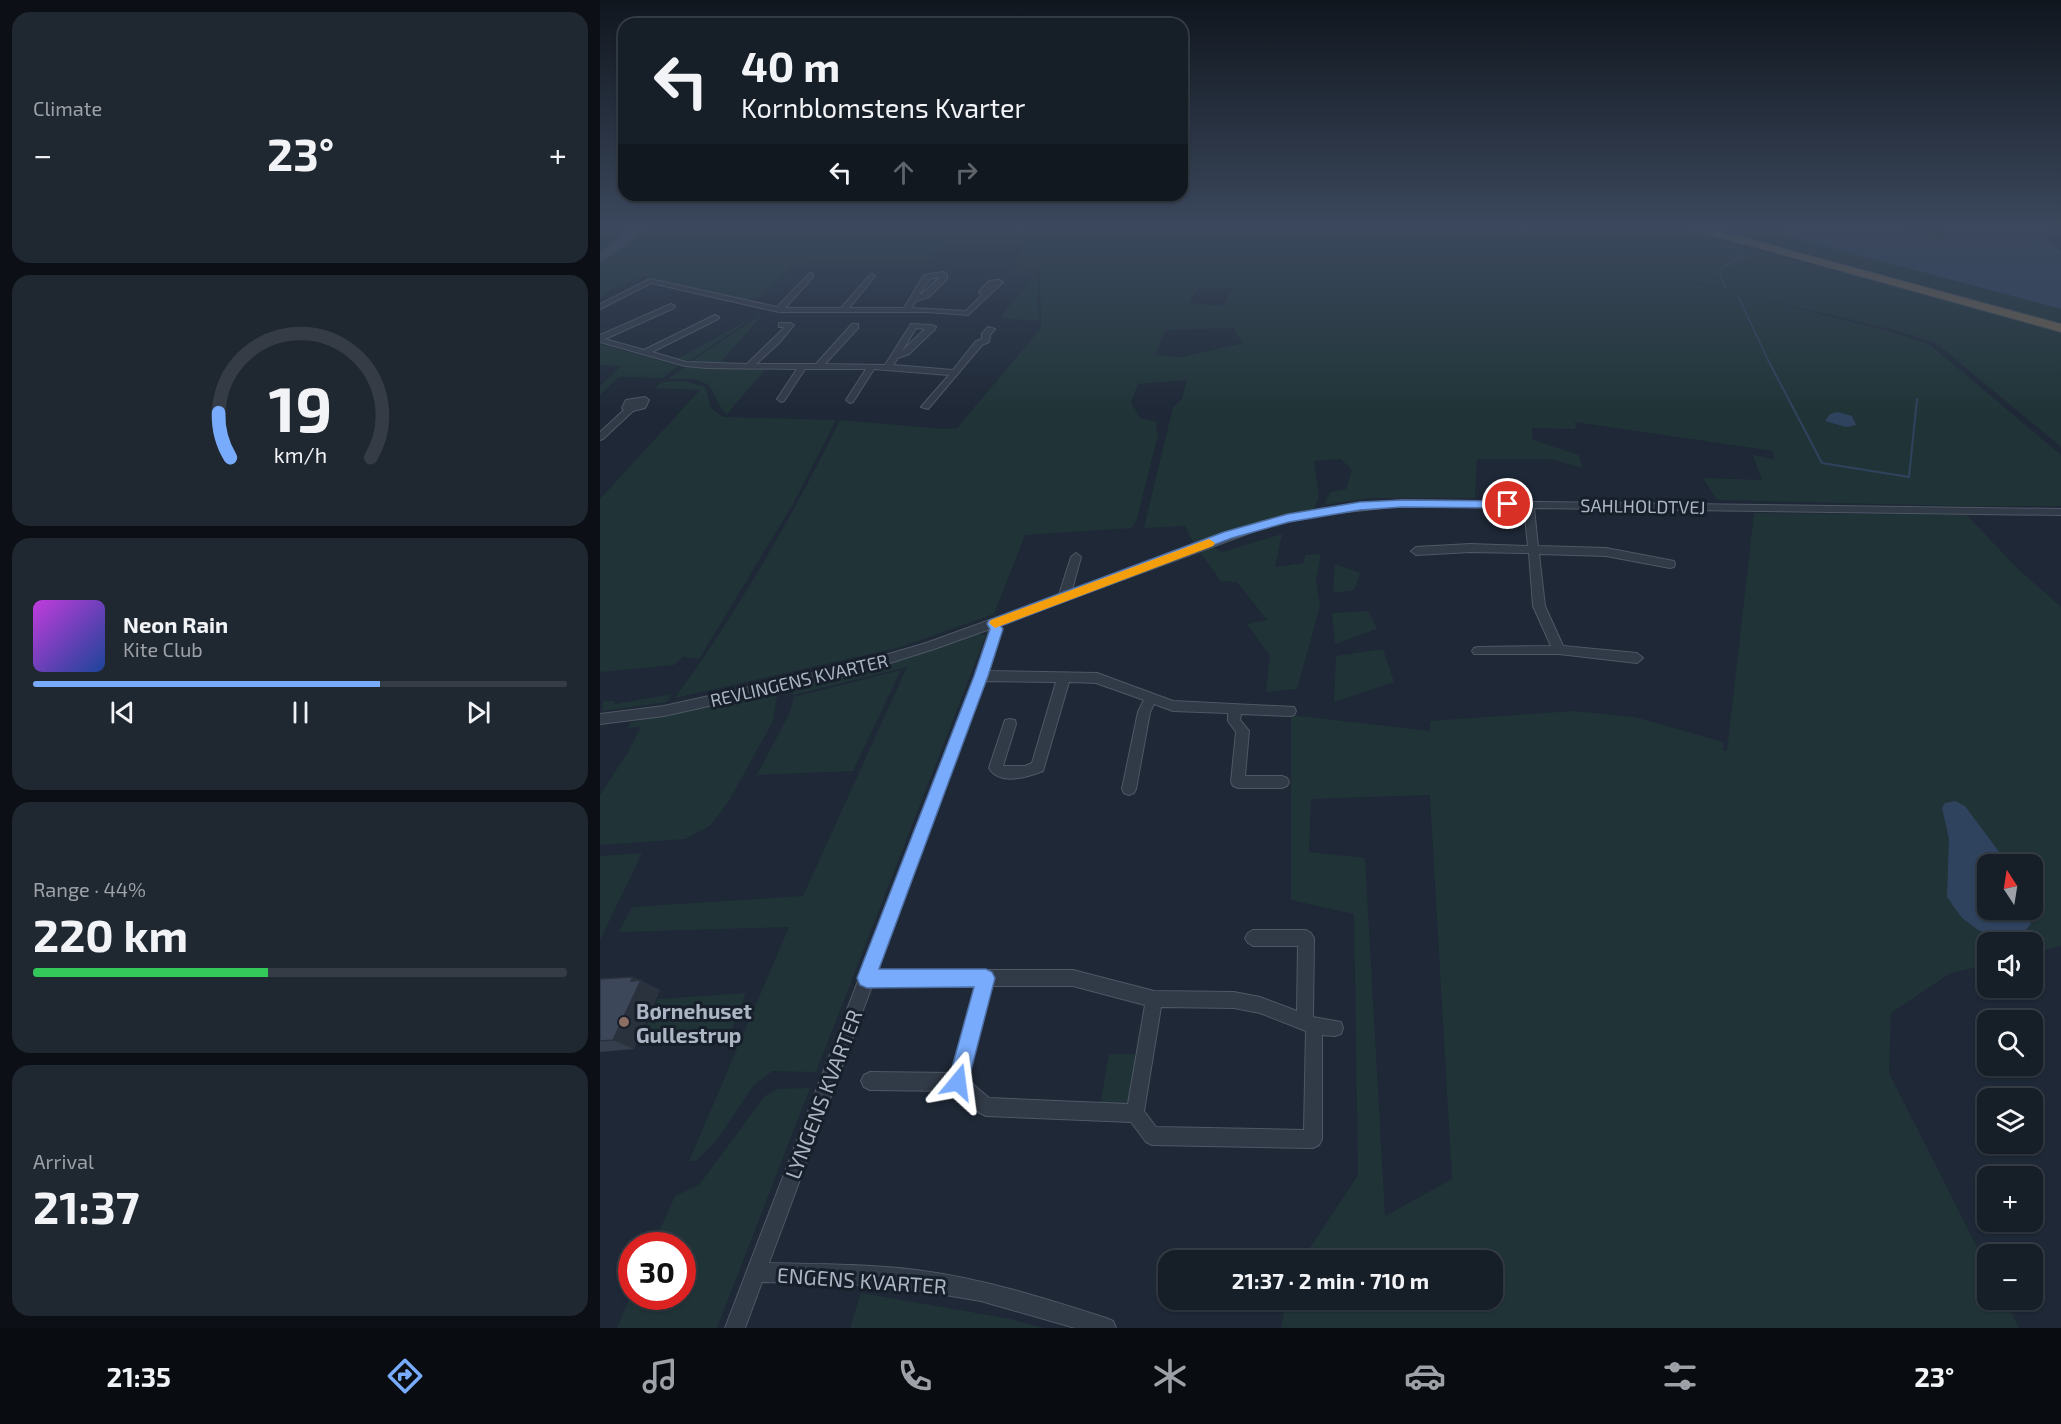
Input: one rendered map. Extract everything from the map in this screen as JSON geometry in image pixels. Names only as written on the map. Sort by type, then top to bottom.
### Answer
[{"type":"highway","points":[[1921,290],[2061,328]]},
{"type":"street","points":[[600,308],[631,290]]},
{"type":"street","points":[[686,290],[759,308],[779,310],[906,310],[968,313],[986,294]]},
{"type":"street","points":[[779,310],[797,290]]},
{"type":"street","points":[[843,310],[859,290]]},
{"type":"street","points":[[906,310],[914,299]]},
{"type":"street","points":[[600,340],[671,306]]},
{"type":"street","points":[[644,353],[715,317]]},
{"type":"street","points":[[749,366],[775,339],[782,337],[790,326],[782,326]]},
{"type":"street","points":[[819,366],[855,326]]},
{"type":"street","points":[[925,407],[979,343],[986,340],[986,334],[991,329]]},
{"type":"street","points":[[600,340],[686,364],[872,366],[955,373]]},
{"type":"street","points":[[888,367],[896,356]]},
{"type":"street","points":[[781,399],[803,366]]},
{"type":"street","points":[[861,400],[848,400],[872,366]]},
{"type":"street","points":[[600,437],[604,429],[630,409]]},
{"type":"street","name":"SAHLHOLDTVEJ","points":[[1064,597],[1228,535],[1288,518],[1360,506],[1402,503],[1529,504],[2061,512]]},
{"type":"street","points":[[1529,504],[1539,606],[1559,650]]},
{"type":"street","points":[[1416,551],[1470,548],[1606,552],[1670,564]]},
{"type":"street","points":[[1064,597],[1076,557]]},
{"type":"street","name":"REVLINGENS KVARTER","points":[[600,719],[664,711],[785,686],[911,652],[1064,597]]},
{"type":"street","name":"LYNGENS KVARTER","points":[[735,1328],[981,676],[996,629],[994,624]]},
{"type":"street","points":[[1478,651],[1559,650],[1637,658]]},
{"type":"street","points":[[981,676],[1097,678],[1116,683],[1150,700],[1173,706],[1290,711]]},
{"type":"street","points":[[1010,723],[996,768],[999,772],[1026,772],[1038,767],[1064,677]]},
{"type":"street","points":[[1129,789],[1144,712],[1150,700]]},
{"type":"street","points":[[1235,709],[1234,721],[1243,731],[1238,782],[1282,782]]},
{"type":"street","points":[[1154,999],[1135,1113],[1152,1136],[1313,1139],[1306,938],[1253,938]]},
{"type":"street","points":[[867,978],[1073,978],[1154,999],[1234,1000],[1260,1005],[1309,1024],[1335,1028]]},
{"type":"street","points":[[958,1082],[986,978]]},
{"type":"street","points":[[870,1081],[958,1082],[986,1107],[1135,1113]]},
{"type":"street","name":"ENGENS KVARTER","points":[[756,1272],[849,1275],[938,1283],[1025,1302],[1106,1328]]},
{"type":"green space","points":[[600,290],[611,290],[600,298]]},
{"type":"green space","points":[[700,290],[767,290],[760,297],[740,300]]},
{"type":"green space","points":[[1023,290],[1038,290],[1039,321],[1000,318]]},
{"type":"green space","points":[[1040,290],[1198,290],[1189,303],[1223,306],[1232,290],[1723,290],[1891,332],[1929,344],[2061,455],[2061,506],[1717,500],[1703,478],[1762,480],[1753,455],[1774,459],[1773,451],[1575,422],[1576,429],[1532,428],[1533,440],[1579,455],[1582,468],[1551,459],[1477,459],[1475,498],[1369,498],[1324,505],[1330,492],[1346,489],[1352,470],[1341,459],[1314,461],[1319,497],[1313,510],[1269,519],[1194,544],[1185,526],[1144,528],[1173,407],[1182,399],[1187,380],[1138,384],[1131,402],[1140,418],[1158,422],[1156,430],[1158,434],[1137,519],[1132,528],[1025,535],[994,614],[901,647],[675,698],[721,631],[764,562],[840,420],[944,429],[957,428],[1041,328]],"holes":[[[1234,328],[1243,343],[1181,357],[1155,355],[1166,330]]]},
{"type":"green space","points":[[1725,290],[1912,290],[2061,333],[2061,447],[1936,343],[1894,330]]},
{"type":"green space","points":[[1941,290],[1989,290],[2061,309],[2061,323]]},
{"type":"green space","points":[[760,313],[689,361],[677,359]]},
{"type":"green space","points":[[764,313],[719,364],[691,362],[692,361]]},
{"type":"green space","points":[[600,344],[679,366],[663,378],[619,377],[600,395],[600,386],[621,366],[600,365]]},
{"type":"green space","points":[[685,367],[766,369],[727,414],[721,408],[709,385],[695,379],[668,379]]},
{"type":"green space","points":[[684,381],[705,387],[711,408],[723,417],[836,420],[793,504],[699,659],[683,657],[674,665],[600,672],[600,499],[700,390],[655,388],[662,382]]},
{"type":"green space","points":[[1754,513],[1967,515],[2017,568],[2061,607],[2061,946],[2043,950],[2043,932],[1977,932],[1977,967],[1949,974],[1891,1013],[1889,1073],[1977,1247],[1977,1310],[2010,1310],[2019,1328],[1281,1328],[1284,1310],[1503,1310],[1503,1250],[1309,1250],[1358,1175],[1354,914],[1291,900],[1291,715],[1430,731],[1430,721],[1574,711],[1635,717],[1723,742],[1723,750],[1727,751]],"holes":[[[1430,795],[1452,1179],[1385,1216],[1365,858],[1309,852],[1311,799]]]},
{"type":"green space","points":[[1282,534],[1275,567],[1304,563],[1305,555],[1321,554],[1316,581],[1320,606],[1297,689],[1266,692],[1270,656],[1247,624],[1267,620],[1237,582],[1221,581],[1199,551],[1213,547],[1222,552]]},
{"type":"green space","points":[[1335,564],[1360,573],[1354,590],[1333,593]]},
{"type":"green space","points":[[1368,611],[1377,629],[1335,644],[1332,613]]},
{"type":"green space","points":[[978,634],[986,635],[816,1072],[772,1071],[753,1086],[717,1140],[696,1161],[689,1161],[789,927],[619,932],[632,907],[803,896],[907,667],[793,695],[794,689],[908,658]]},
{"type":"green space","points":[[1383,649],[1394,682],[1334,702],[1336,656]]},
{"type":"green space","points":[[901,670],[853,771],[757,775],[790,712],[794,697]]},
{"type":"green space","points":[[778,691],[773,721],[729,801],[710,826],[685,839],[600,845],[600,795],[641,727],[628,728],[631,722]]},
{"type":"green space","points":[[672,694],[667,702],[602,711],[603,701],[614,701],[615,704]]},
{"type":"green space","points":[[642,853],[600,940],[600,856]]},
{"type":"green space","points":[[746,993],[728,1039],[637,1045],[658,999]]},
{"type":"green space","points":[[1109,1054],[1135,1054],[1129,1105],[1100,1105]]},
{"type":"green space","points":[[810,1088],[717,1328],[617,1328],[625,1310],[696,1310],[696,1232],[659,1232],[675,1196],[699,1185],[765,1096],[778,1089]]},
{"type":"green space","points":[[861,1293],[1011,1319],[1043,1328],[850,1328]]},
{"type":"water","points":[[1989,290],[2061,290],[2061,309]]},
{"type":"water","points":[[1838,412],[1852,416],[1856,425],[1846,427],[1825,421],[1830,414]]},
{"type":"water","points":[[1955,801],[1965,806],[2001,854],[1977,854],[1977,920],[2030,920],[2031,924],[2024,932],[1978,930],[1962,918],[1947,897],[1949,839],[1942,808],[1945,803]]},
{"type":"building","points":[[633,977],[631,981],[641,980],[613,1040],[600,1041],[600,979]]},
{"type":"waterway","points":[[1739,298],[1769,361]]},
{"type":"waterway","points":[[1769,361],[1822,463],[1909,477],[1917,399]]},
{"type":"slow traffic","points":[[995,623],[1209,543]]},
{"type":"place","name":"Børnehuset Gullestrup","points":[[624,1022]]},
{"type":"route","points":[[958,1082],[986,978],[867,978],[981,676],[996,629],[994,624],[1228,535],[1288,518],[1360,506],[1402,503],[1508,504]]}]
